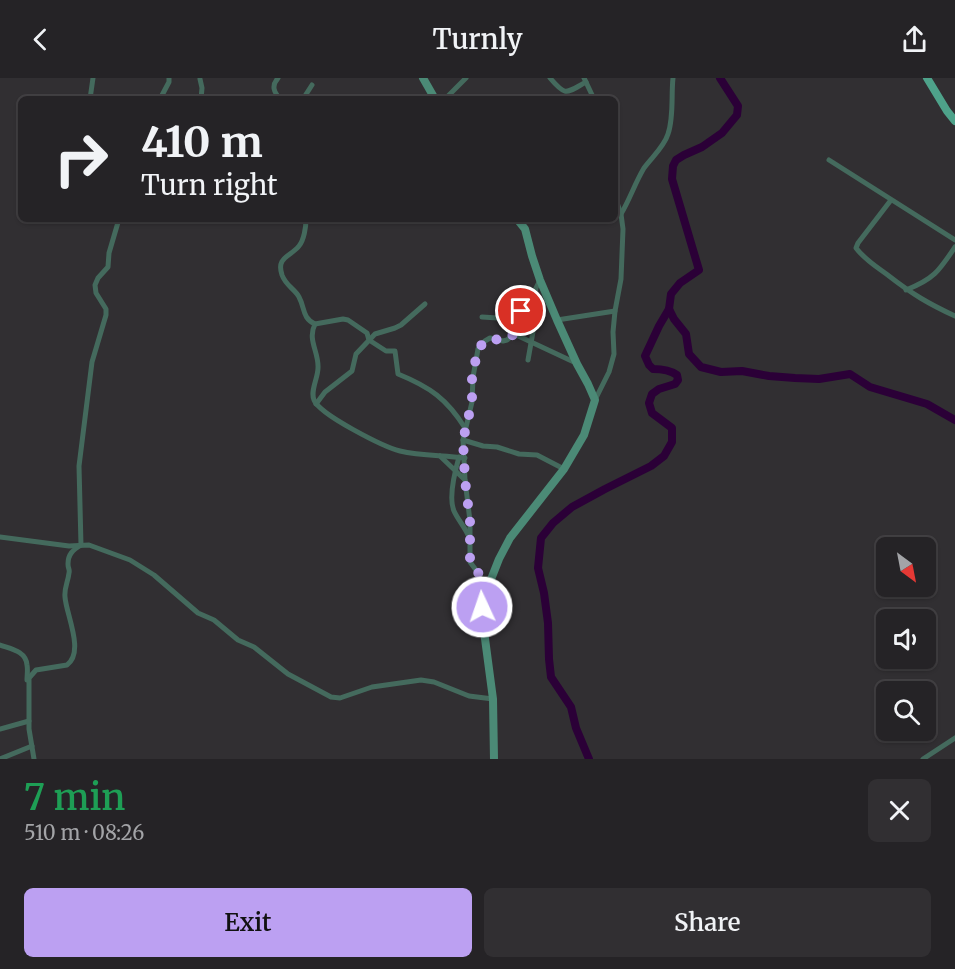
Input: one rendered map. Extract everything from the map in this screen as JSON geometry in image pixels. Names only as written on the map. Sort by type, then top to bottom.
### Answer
[{"type":"main road","points":[[927,78],[955,121]]},
{"type":"street","points":[[90,96],[93,78]]},
{"type":"street","points":[[162,96],[170,82],[169,78]]},
{"type":"street","points":[[278,78],[274,83],[274,90],[278,96]]},
{"type":"street","points":[[423,78],[433,96]]},
{"type":"street","points":[[448,96],[466,78]]},
{"type":"street","points":[[550,78],[560,90],[564,91],[570,91],[585,80],[593,96]]},
{"type":"street","points":[[621,214],[637,181],[667,137],[672,117],[673,78]]},
{"type":"street","points":[[200,79],[201,96]]},
{"type":"street","points":[[305,96],[312,85]]},
{"type":"street","points":[[829,160],[955,240]]},
{"type":"street","points":[[891,200],[856,248],[870,263],[905,290],[955,316]]},
{"type":"street","points":[[494,759],[493,699],[482,616],[486,592],[510,538],[564,469],[584,435],[595,400],[609,372],[614,354],[615,311],[623,258],[623,230],[618,206]]},
{"type":"street","points":[[81,545],[79,466],[81,446],[92,362],[106,315],[106,309],[96,293],[95,285],[108,267],[109,253],[118,222]]},
{"type":"street","points":[[306,222],[299,246],[282,260],[280,265],[281,273],[290,288],[298,295],[306,316],[315,324],[348,320],[367,333],[369,340],[386,351],[395,351],[398,374],[430,389],[452,408],[465,429]]},
{"type":"street","points":[[520,222],[525,228],[540,280],[595,400]]},
{"type":"street","points":[[905,290],[929,279],[938,271],[955,247]]},
{"type":"street","points":[[528,360],[534,326],[533,308],[536,288],[540,280]]},
{"type":"street","points":[[316,404],[325,392],[352,371],[356,354],[375,334],[401,325],[425,304]]},
{"type":"street","points":[[482,317],[498,318],[533,308]]},
{"type":"street","points":[[486,592],[479,574],[470,562],[470,521],[462,457],[463,440],[472,402],[472,377],[478,349],[490,338],[503,341],[514,334],[521,311]]},
{"type":"street","points":[[557,320],[615,311]]},
{"type":"street","points":[[315,324],[312,338],[318,367],[313,395],[316,404],[342,424],[389,447],[401,451],[462,457]]},
{"type":"street","points":[[514,334],[577,364]]},
{"type":"street","points":[[463,440],[519,454],[537,455],[564,469]]},
{"type":"street","points":[[440,456],[465,480]]},
{"type":"street","points":[[462,457],[455,470],[451,501],[453,510],[470,540]]},
{"type":"street","points":[[0,537],[69,546],[92,546],[122,556],[136,563],[198,613],[214,620],[238,640],[254,647],[288,674],[331,697],[340,698],[372,687],[421,680],[434,682],[469,696],[493,699]]},
{"type":"street","points":[[28,682],[30,675],[36,670],[68,665],[72,660],[75,640],[64,591],[69,573],[70,555],[81,545]]},
{"type":"street","points":[[0,645],[18,651],[27,663],[29,720],[34,759]]},
{"type":"street","points":[[0,729],[29,720]]},
{"type":"street","points":[[923,759],[955,738]]},
{"type":"street","points":[[0,759],[32,746]]},
{"type":"waterway","points":[[720,78],[738,106],[737,115],[722,133],[702,147],[676,160],[673,166],[672,179],[699,270],[680,283],[671,294],[669,309],[686,334],[689,354],[701,367],[721,372],[742,371],[769,376],[819,379],[850,374],[870,387],[927,404],[955,420]]},
{"type":"waterway","points":[[589,759],[576,728],[571,707],[551,677],[548,623],[538,568],[541,538],[553,523],[572,507],[651,466],[664,456],[672,442],[672,428],[652,413],[649,403],[652,394],[675,384],[678,380],[677,375],[665,370],[653,369],[645,356],[669,309]]},
{"type":"route","points":[[482,607],[486,592],[479,574],[470,562],[470,521],[463,440],[472,402],[472,377],[476,367],[478,349],[490,338],[503,341],[514,334],[521,311]]}]
